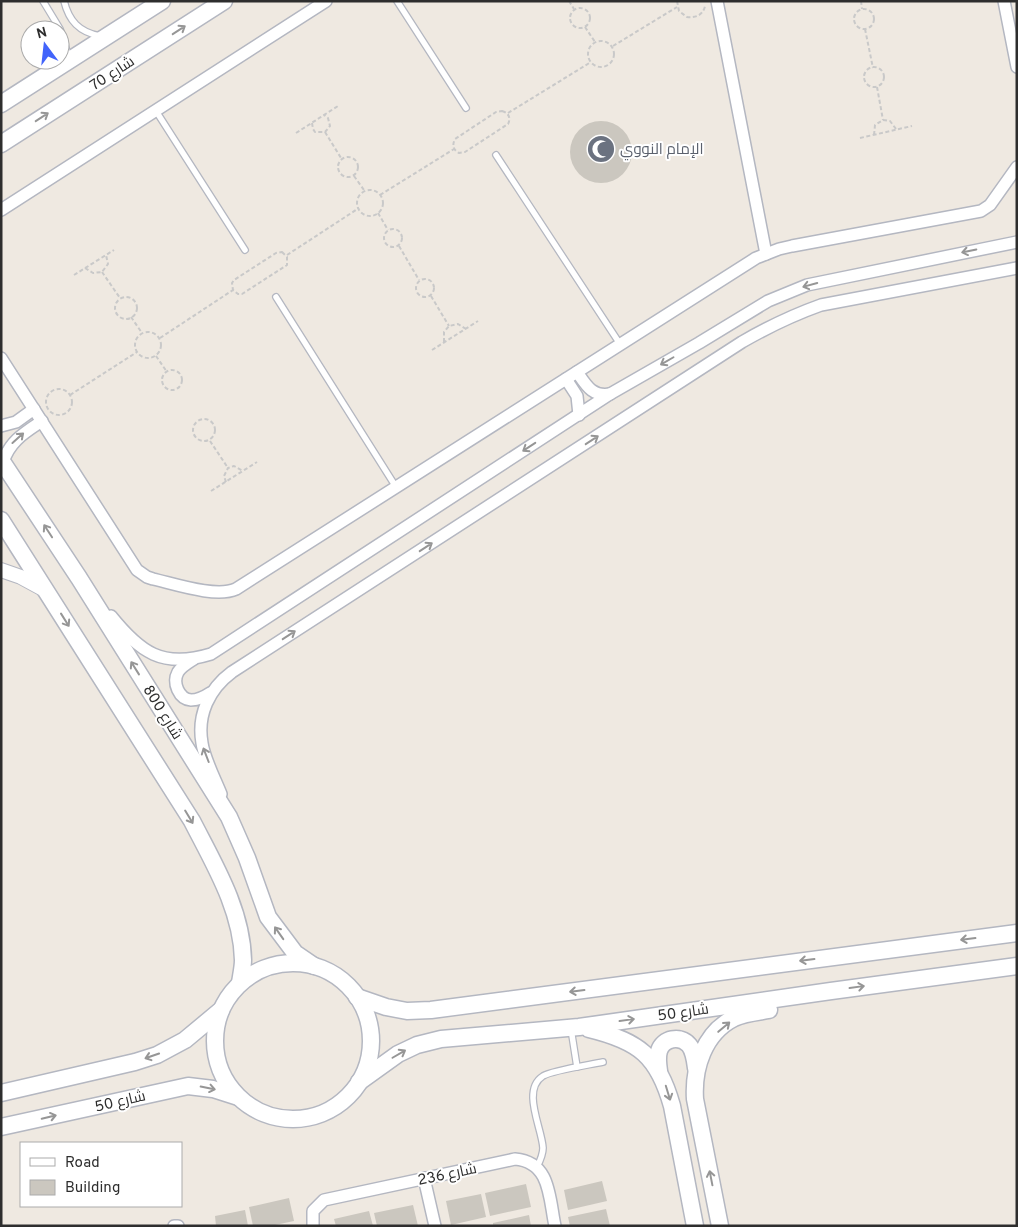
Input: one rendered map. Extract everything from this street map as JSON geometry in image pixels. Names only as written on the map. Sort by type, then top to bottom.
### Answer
[{"type":"main road","points":[[70,60],[162,1]]},
{"type":"main road","name":"شارع 70","points":[[1,144],[224,1]]},
{"type":"main road","points":[[1,104],[55,70]]},
{"type":"main road","name":"شارع 800","points":[[2,461],[79,578],[229,817],[247,858],[268,917],[295,953],[314,966]]},
{"type":"main road","points":[[1,520],[192,821],[218,872],[237,923],[243,960],[240,983]]},
{"type":"main road","points":[[357,997],[386,1007],[407,1011],[431,1010],[1017,933]]},
{"type":"main road","points":[[294,963],[314,966],[331,973],[346,983],[357,997],[368,1020],[371,1046],[365,1071],[348,1096],[335,1106],[319,1114],[302,1118],[268,1115],[252,1108],[238,1097],[223,1076],[216,1056],[215,1036],[221,1010],[229,996],[240,983],[257,972],[275,965],[294,963]]},
{"type":"main road","name":"شارع 50","points":[[359,1082],[398,1054],[417,1045],[441,1038],[575,1027],[831,990],[1017,966]]},
{"type":"main road","points":[[720,1226],[695,1099],[694,1082],[696,1068],[703,1050],[722,1028],[734,1019],[831,990]]},
{"type":"main road","points":[[1,1093],[135,1062],[157,1055],[185,1040],[221,1010]]},
{"type":"main road","points":[[575,1027],[612,1035],[628,1042],[643,1052],[659,1071],[667,1087],[672,1106],[695,1226]]},
{"type":"main road","points":[[659,1071],[658,1055],[660,1048],[666,1042],[673,1039],[681,1039],[688,1044],[692,1050],[696,1068]]},
{"type":"main road","name":"شارع 50","points":[[1,1128],[188,1086],[213,1089],[238,1097]]},
{"type":"street","points":[[717,1],[766,254]]},
{"type":"street","points":[[1004,1],[1017,67]]},
{"type":"street","points":[[1,210],[325,2]]},
{"type":"street","points":[[1,358],[138,570],[153,579],[225,593],[236,589],[747,263],[766,254],[792,246],[981,211],[990,205],[1017,167]]},
{"type":"street","points":[[79,578],[133,642],[149,653],[179,660],[211,654],[610,394],[760,306],[788,292],[823,282],[1017,242]]},
{"type":"street","points":[[195,658],[178,671],[175,679],[178,691],[190,700],[203,698],[232,672],[742,342],[769,327],[804,311],[821,306],[1017,268]]},
{"type":"street","points":[[577,372],[591,391],[600,395],[610,394]]},
{"type":"street","points":[[566,379],[577,396],[579,415]]},
{"type":"street","points":[[1,426],[16,422],[34,409]]},
{"type":"street","points":[[2,461],[14,440],[42,421]]},
{"type":"street","points":[[1,570],[21,577],[45,590]]},
{"type":"street","points":[[210,693],[203,716],[202,743],[229,817]]},
{"type":"street","name":"شارع 236","points":[[313,1226],[313,1211],[324,1200],[515,1160],[531,1162],[537,1167]]},
{"type":"street","points":[[537,1167],[546,1180],[555,1226]]},
{"type":"street","points":[[424,1178],[435,1226]]},
{"type":"lane","points":[[43,1],[55,20]]},
{"type":"lane","points":[[64,1],[68,13],[76,26],[91,34],[107,37]]},
{"type":"lane","points":[[397,1],[466,108]]},
{"type":"lane","points":[[156,111],[244,250]]},
{"type":"lane","points":[[496,155],[620,344]]},
{"type":"lane","points":[[276,297],[396,487]]},
{"type":"lane","points":[[575,1027],[577,1067]]},
{"type":"lane","points":[[537,1167],[543,1148],[532,1095],[535,1084],[547,1074],[603,1062]]},
{"type":"path","points":[[570,1],[574,9]]},
{"type":"path","points":[[677,1],[677,7],[682,15],[692,18],[701,14],[706,1]]},
{"type":"path","points":[[861,1],[862,9]]},
{"type":"path","points":[[612,46],[677,7]]},
{"type":"path","points":[[584,8],[589,13],[590,19],[585,27],[579,28],[570,24],[570,14],[574,9],[584,8]]},
{"type":"path","points":[[862,9],[869,10],[874,17],[872,27],[865,29],[857,26],[854,21],[857,12],[862,9]]},
{"type":"path","points":[[585,27],[596,42]]},
{"type":"path","points":[[865,29],[873,68]]},
{"type":"path","points":[[604,41],[612,46],[614,54],[609,64],[598,67],[591,62],[588,53],[589,49],[596,42],[604,41]]},
{"type":"path","points":[[508,114],[591,62]]},
{"type":"path","points":[[873,68],[880,69],[884,74],[884,81],[877,87],[870,86],[865,78],[866,73],[873,68]]},
{"type":"path","points":[[877,87],[883,120]]},
{"type":"path","points":[[296,133],[338,106]]},
{"type":"path","points":[[502,111],[508,114],[510,121],[508,124],[465,152],[459,153],[454,149],[455,139],[496,112],[502,111]]},
{"type":"path","points":[[324,115],[330,121],[328,130],[325,132]]},
{"type":"path","points":[[874,135],[875,126],[883,120],[890,121],[896,130]]},
{"type":"path","points":[[312,123],[315,132],[325,132]]},
{"type":"path","points":[[860,138],[912,126]]},
{"type":"path","points":[[325,132],[342,159]]},
{"type":"path","points":[[380,195],[454,149]]},
{"type":"path","points":[[349,157],[356,160],[358,167],[354,176],[345,177],[338,172],[338,165],[342,159],[349,157]]},
{"type":"path","points":[[354,176],[364,191]]},
{"type":"path","points":[[358,208],[359,197],[364,191],[373,190],[380,195],[383,202],[378,213]]},
{"type":"path","points":[[358,208],[367,215],[378,213]]},
{"type":"path","points":[[287,256],[358,208]]},
{"type":"path","points":[[378,213],[388,230]]},
{"type":"path","points":[[393,228],[401,232],[403,240],[399,246],[389,247],[385,243],[384,236],[388,230],[393,228]]},
{"type":"path","points":[[399,246],[420,281]]},
{"type":"path","points":[[74,274],[114,250]]},
{"type":"path","points":[[282,252],[287,256],[287,265],[242,294],[238,294],[233,290],[232,283],[234,280],[276,253],[282,252]]},
{"type":"path","points":[[85,268],[93,274],[102,272],[108,264],[106,255]]},
{"type":"path","points":[[102,272],[120,298]]},
{"type":"path","points":[[427,279],[433,283],[434,290],[431,296],[423,298],[417,293],[416,286],[420,281],[427,279]]},
{"type":"path","points":[[160,338],[233,290]]},
{"type":"path","points":[[431,296],[449,326]]},
{"type":"path","points":[[120,298],[131,298],[136,303],[136,311],[131,317],[124,318],[117,314],[116,304],[120,298]]},
{"type":"path","points":[[131,317],[142,334]]},
{"type":"path","points":[[432,350],[478,321]]},
{"type":"path","points":[[444,343],[444,332],[449,326],[458,324],[466,329]]},
{"type":"path","points":[[150,332],[160,338],[162,348],[156,356],[144,358],[137,352],[136,340],[142,334],[150,332]]},
{"type":"path","points":[[70,395],[137,352]]},
{"type":"path","points":[[156,356],[167,372]]},
{"type":"path","points":[[173,370],[180,374],[182,380],[177,388],[171,390],[163,384],[163,378],[167,372],[173,370]]},
{"type":"path","points":[[58,389],[70,395],[72,403],[68,411],[60,415],[49,409],[46,401],[50,393],[58,389]]},
{"type":"path","points":[[208,419],[214,424],[214,434],[210,440],[201,441],[194,436],[192,428],[196,421],[208,419]]},
{"type":"path","points":[[210,440],[228,468]]},
{"type":"path","points":[[211,491],[257,462]]},
{"type":"path","points":[[226,482],[224,476],[228,468],[234,466],[243,471]]},
{"type":"building","name":"الإمام النووي","points":[[601,121],[613,123],[623,130],[630,140],[632,152],[630,164],[623,174],[613,181],[601,183],[589,181],[579,174],[572,164],[570,152],[572,140],[579,130],[589,123]]},
{"type":"building","points":[[602,1181],[607,1201],[568,1210],[564,1190]]},
{"type":"building","points":[[526,1184],[531,1207],[490,1216],[485,1193]]},
{"type":"building","points":[[481,1194],[486,1217],[451,1225],[446,1201]]},
{"type":"building","points":[[289,1198],[294,1221],[270,1226],[253,1226],[249,1207]]},
{"type":"building","points":[[413,1205],[418,1226],[377,1226],[374,1213]]},
{"type":"building","points":[[606,1209],[610,1226],[570,1226],[568,1217]]},
{"type":"building","points":[[245,1210],[248,1226],[216,1226],[215,1216]]},
{"type":"building","points":[[369,1211],[373,1226],[336,1226],[334,1219]]},
{"type":"building","points":[[529,1215],[531,1226],[493,1226],[493,1223]]},
{"type":"place","name":"الإمام النووي","points":[[601,149]]}]
